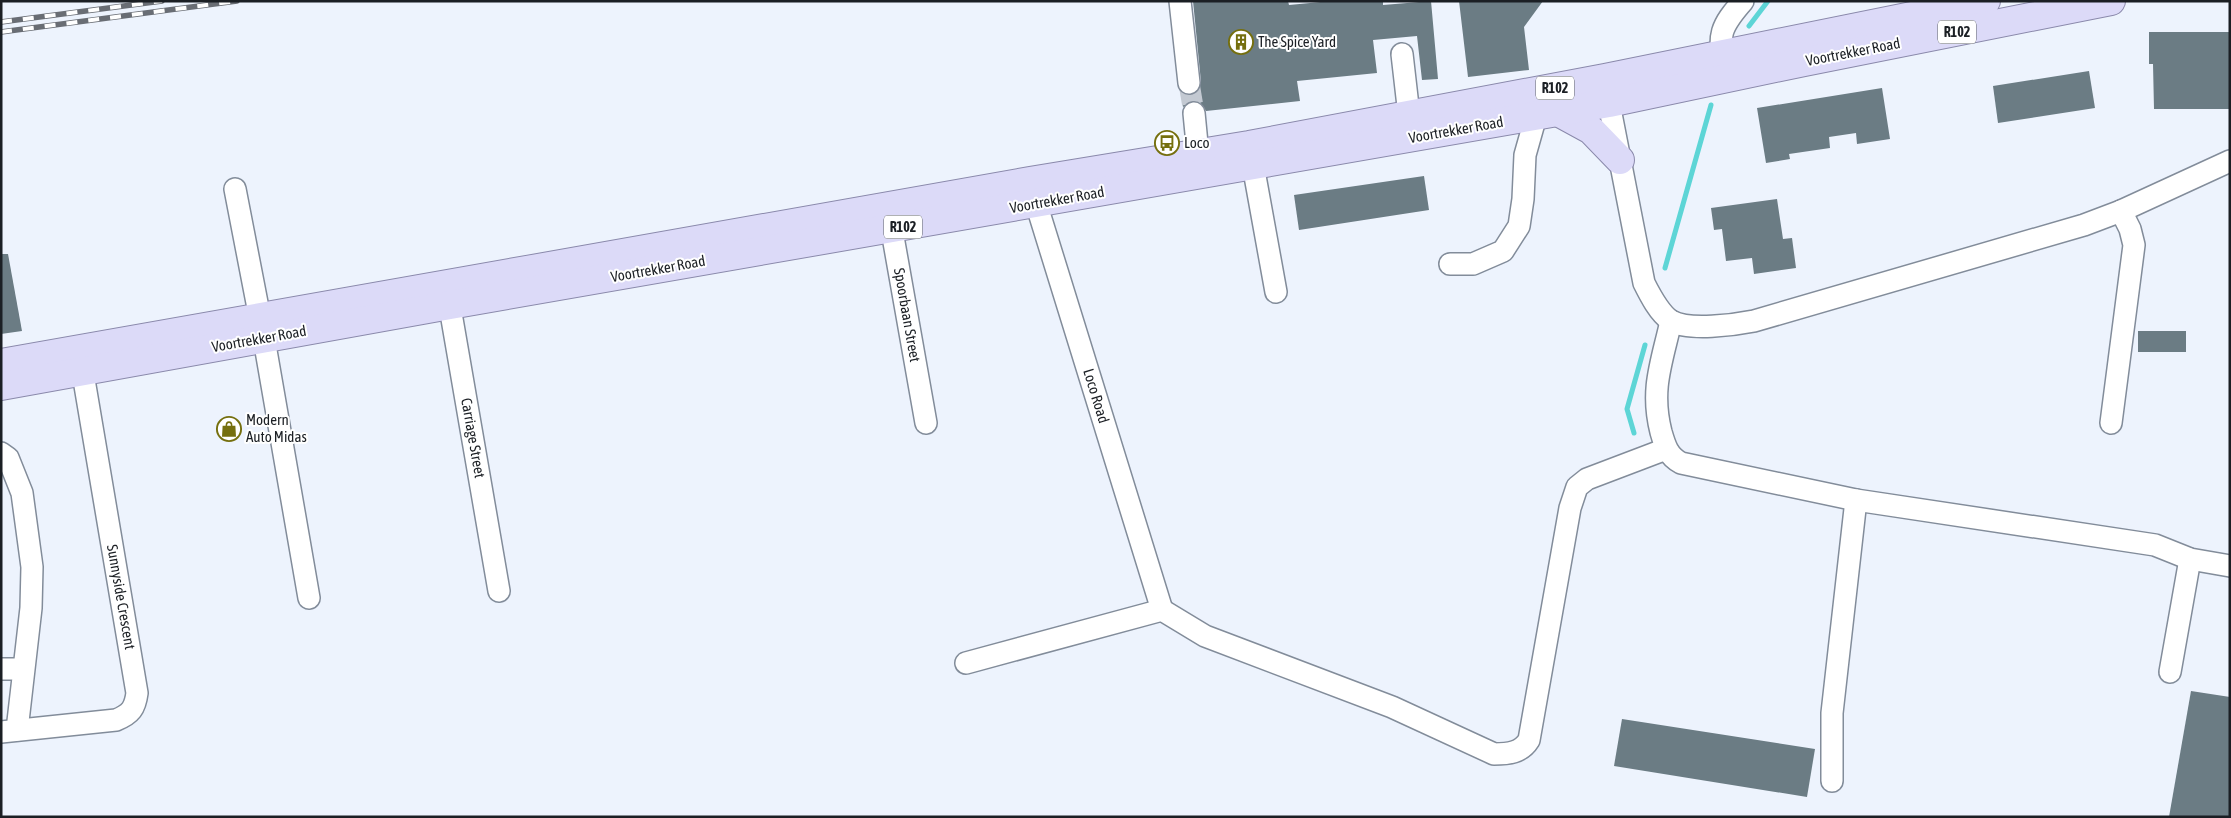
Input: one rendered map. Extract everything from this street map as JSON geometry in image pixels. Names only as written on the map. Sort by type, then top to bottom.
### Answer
[{"type":"main road","name":"Voortrekker Road","points":[[1723,67],[1986,1]]},
{"type":"main road","name":"Voortrekker Road","points":[[1,363],[81,360],[1251,155],[1607,91],[1723,67],[2111,1]]},
{"type":"main road","name":"Voortrekker Road","points":[[1411,126],[1547,114],[1607,91]]},
{"type":"main road","points":[[1547,114],[1591,130],[1620,160]]},
{"type":"main road","name":"Voortrekker Road","points":[[1033,193],[1198,154],[1251,155]]},
{"type":"main road","name":"Voortrekker Road","points":[[1,386],[81,360]]},
{"type":"lane","points":[[1180,1],[1189,83]]},
{"type":"lane","points":[[1723,67],[1721,30],[1742,1]]},
{"type":"lane","points":[[1402,54],[1411,126]]},
{"type":"lane","points":[[1607,91],[1640,270],[1650,296],[1671,321],[1703,326],[1754,321],[2084,225],[2121,211],[2230,161]]},
{"type":"lane","points":[[1194,113],[1198,154]]},
{"type":"lane","points":[[1450,264],[1473,264],[1503,251],[1518,226],[1523,200],[1525,155],[1547,114]]},
{"type":"lane","points":[[2198,175],[2230,147]]},
{"type":"lane","points":[[1251,155],[1276,292]]},
{"type":"lane","points":[[235,189],[262,328],[309,598]]},
{"type":"lane","name":"Loco Road","points":[[1033,193],[1162,610]]},
{"type":"lane","points":[[2111,423],[2134,245],[2132,234],[2121,211]]},
{"type":"lane","name":"Spoorbaan Street","points":[[890,218],[926,422]]},
{"type":"lane","name":"Carriage Street","points":[[448,295],[499,591]]},
{"type":"lane","points":[[1671,321],[1655,394],[1660,428],[1666,449],[1675,459],[1690,465],[1856,500],[2155,545],[2190,559],[2230,566]]},
{"type":"lane","name":"Sunnyside Crescent","points":[[9,731],[116,720],[128,716],[136,705],[137,692],[81,360]]},
{"type":"lane","points":[[966,663],[1162,610],[1205,636],[1392,707],[1494,754],[1508,754],[1524,748],[1529,740],[1570,508],[1577,487],[1587,479],[1666,449]]},
{"type":"lane","points":[[1,453],[8,458],[22,492],[32,567],[31,608],[23,669],[9,731]]},
{"type":"lane","points":[[1832,781],[1832,713],[1856,500]]},
{"type":"lane","points":[[2170,672],[2190,559]]},
{"type":"lane","points":[[1,669],[23,669]]},
{"type":"building","points":[[1193,1],[1288,1],[1289,5],[1331,1],[1383,1],[1383,5],[1431,1],[1438,79],[1422,80],[1417,36],[1373,40],[1377,73],[1297,81],[1300,101],[1206,111],[1200,102],[1193,101],[1183,107],[1181,92],[1190,95],[1196,93],[1201,82]]},
{"type":"building","points":[[1459,1],[1543,1],[1524,27],[1529,70],[1468,77]]},
{"type":"building","points":[[2149,32],[2230,32],[2230,109],[2154,109],[2153,64],[2149,64]]},
{"type":"building","points":[[2089,71],[2095,108],[1998,123],[1993,86]]},
{"type":"building","points":[[1882,88],[1890,139],[1857,144],[1856,133],[1829,137],[1830,148],[1789,154],[1790,159],[1766,163],[1757,108]]},
{"type":"building","points":[[1424,176],[1429,210],[1299,230],[1294,195]]},
{"type":"building","points":[[1777,199],[1783,239],[1792,238],[1796,268],[1754,274],[1752,258],[1726,261],[1722,229],[1714,230],[1711,208]]},
{"type":"building","points":[[1,254],[8,254],[22,331],[1,334]]},
{"type":"building","points":[[2138,331],[2186,331],[2186,352],[2138,352]]},
{"type":"building","points":[[2191,691],[2230,697],[2230,817],[2169,817]]},
{"type":"building","points":[[1622,719],[1815,749],[1807,797],[1614,766]]},
{"type":"waterway","points":[[1749,26],[1768,1]]},
{"type":"waterway","points":[[1665,268],[1711,105]]},
{"type":"waterway","points":[[1634,433],[1627,409],[1645,345]]},
{"type":"tunnel","points":[[1189,83],[1194,113]]},
{"type":"railway","points":[[1,22],[162,1]]},
{"type":"railway","points":[[1,32],[237,1]]},
{"type":"place","name":"The Spice Yard","points":[[1241,42]]},
{"type":"place","name":"Loco","points":[[1167,143]]},
{"type":"place","name":"Modern Auto Midas","points":[[229,429]]}]
